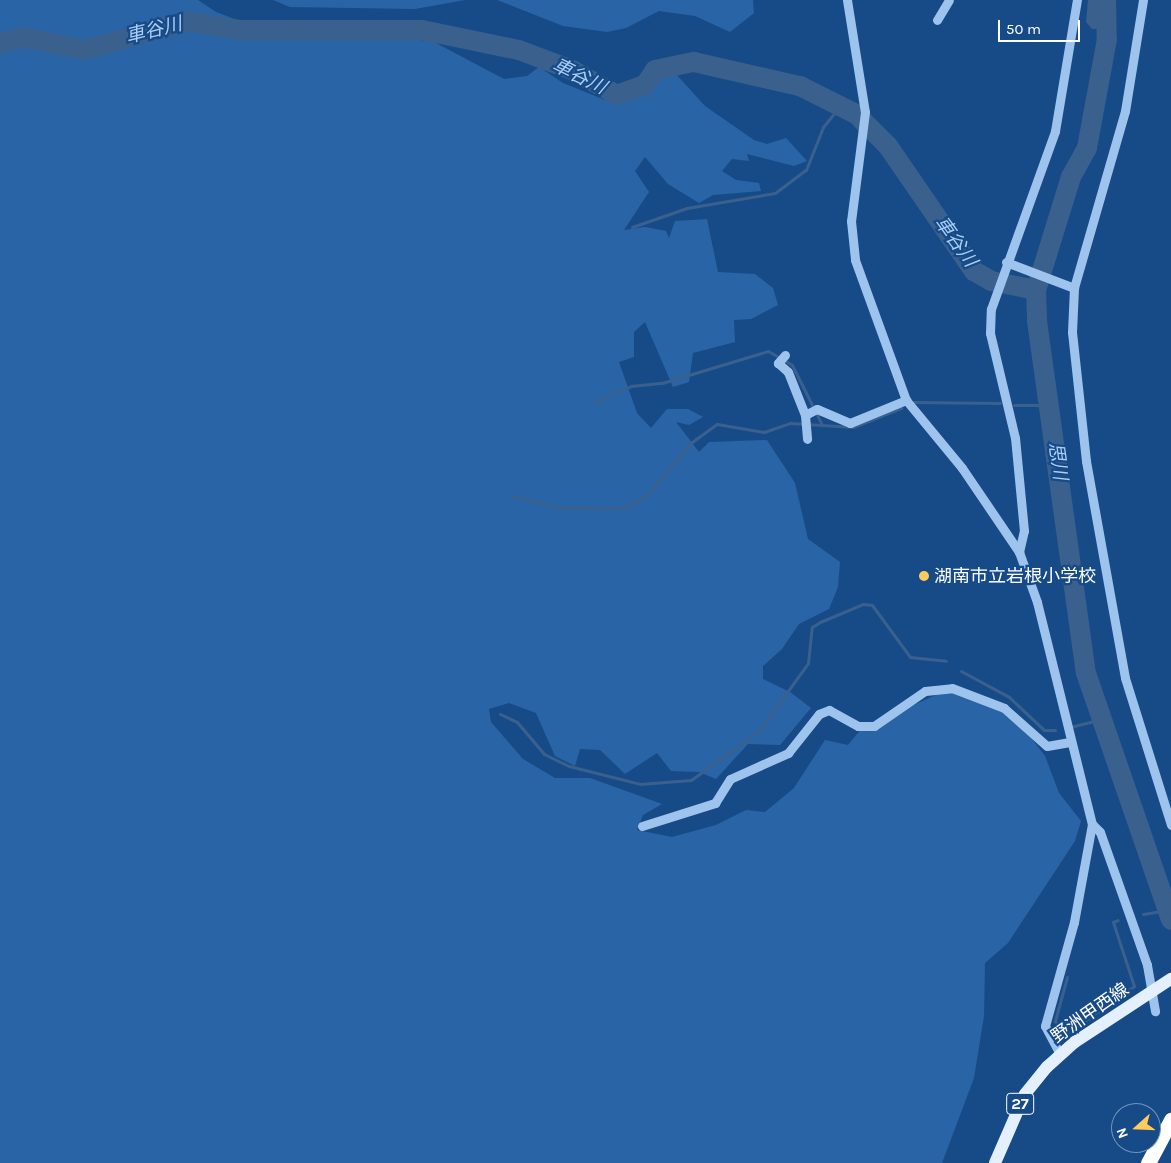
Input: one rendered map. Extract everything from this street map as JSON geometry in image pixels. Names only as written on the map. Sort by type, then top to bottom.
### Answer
[{"type":"highway","points":[[1148,1163],[1171,1120]]},
{"type":"main road","name":"野洲甲西線","points":[[995,1163],[1025,1094],[1060,1054],[1171,979]]},
{"type":"street","points":[[847,0],[865,112],[851,241],[906,400],[962,468],[1019,552],[1037,602],[1070,742],[1092,824],[1082,888],[1045,1026],[1060,1054]]},
{"type":"street","points":[[937,20],[950,0]]},
{"type":"street","points":[[1019,552],[1024,532],[1015,438],[990,333],[997,285],[1009,262],[1055,131],[1078,0]]},
{"type":"street","points":[[1143,0],[1125,111],[1072,287],[1074,380],[1125,678],[1171,825]]},
{"type":"street","points":[[1009,262],[1072,287]]},
{"type":"street","points":[[782,358],[807,419],[807,438]]},
{"type":"street","points":[[807,419],[818,409],[850,423],[906,400]]},
{"type":"street","points":[[642,826],[715,803],[730,779],[788,753],[819,714],[829,710],[858,726],[874,726],[926,691],[952,688],[1004,708],[1046,746],[1070,742]]},
{"type":"street","points":[[1092,824],[1100,832],[1148,965],[1154,991],[1154,1011]]},
{"type":"shaded area","points":[[0,0],[198,0],[216,12],[255,27],[432,41],[504,79],[527,76],[539,67],[563,83],[605,100],[627,100],[666,63],[705,106],[754,140],[767,144],[786,138],[807,161],[794,166],[747,154],[749,161],[732,159],[722,171],[736,180],[759,183],[761,191],[713,195],[699,203],[668,184],[645,157],[635,171],[649,192],[624,230],[645,227],[666,231],[669,238],[675,221],[707,219],[718,272],[755,274],[773,288],[778,305],[751,319],[734,320],[735,342],[693,353],[689,382],[673,387],[645,322],[634,332],[634,357],[619,362],[637,413],[651,428],[667,409],[688,409],[703,417],[689,425],[676,422],[699,452],[709,442],[767,440],[795,483],[808,539],[840,562],[838,587],[829,609],[799,624],[782,649],[763,666],[763,679],[790,692],[811,708],[780,745],[748,744],[716,779],[699,772],[671,771],[657,753],[625,774],[600,750],[580,749],[575,766],[555,756],[536,713],[509,703],[489,709],[491,722],[523,759],[555,778],[590,778],[662,804],[643,815],[637,830],[672,837],[716,825],[746,810],[765,812],[794,788],[825,740],[848,745],[862,728],[954,687],[986,697],[1019,722],[1045,756],[1059,793],[1081,821],[1075,841],[1008,943],[985,963],[984,1016],[974,1078],[942,1163],[0,1163]]},
{"type":"shaded area","points":[[273,0],[465,0],[415,9],[290,7]]},
{"type":"shaded area","points":[[497,0],[753,0],[754,13],[730,32],[695,16],[659,11],[626,28],[607,32],[563,26]]},
{"type":"shaded area","points":[[1088,0],[1110,0],[1105,51],[1100,29],[1092,29],[1086,22]]},
{"type":"waterway","name":"思川","points":[[1106,0],[1107,39],[1087,148],[1071,177],[1036,290],[1037,321],[1086,673],[1171,920]]},
{"type":"waterway","name":"車谷川","points":[[0,44],[23,37],[85,50],[186,21],[241,30],[422,30],[519,50],[572,70],[617,95],[645,85],[655,70],[694,62],[800,86],[856,114],[888,146],[974,271],[991,281],[1036,290]]},
{"type":"waterway","points":[[632,227],[687,208],[775,193],[806,170],[823,127],[840,106]]},
{"type":"waterway","points":[[594,403],[631,386],[662,383],[768,351],[792,365],[822,425]]},
{"type":"waterway","points":[[914,402],[1000,403]]},
{"type":"waterway","points":[[1014,405],[1047,405]]},
{"type":"waterway","points":[[512,496],[556,507],[620,508],[644,498],[692,442],[717,424],[764,432],[790,423],[853,427],[901,408]]},
{"type":"waterway","points":[[500,714],[517,722],[544,754],[569,766],[640,784],[691,780],[759,731],[808,663],[812,627],[820,622],[863,604],[872,605],[910,657],[946,661]]},
{"type":"waterway","points":[[961,671],[1009,697],[1044,730],[1055,730]]},
{"type":"waterway","points":[[1070,727],[1099,720]]},
{"type":"waterway","points":[[1143,914],[1168,910]]},
{"type":"waterway","points":[[1067,977],[1055,1021],[1066,1034],[1134,986],[1113,922],[1118,920]]},
{"type":"place","name":"湖南市立岩根小学校","points":[[924,576]]}]
